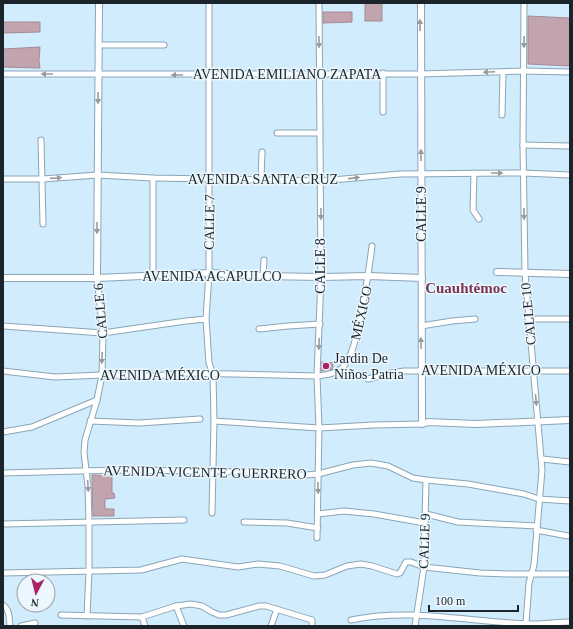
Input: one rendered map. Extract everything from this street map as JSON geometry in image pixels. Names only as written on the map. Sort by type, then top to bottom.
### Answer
[{"type":"street","name":"CALLE 6","points":[[87,616],[89,522],[87,470],[84,453],[85,440],[97,400],[102,375],[103,333],[97,278],[99,3]]},
{"type":"street","name":"CALLE 7","points":[[209,3],[209,179],[206,319],[209,363],[213,374],[214,421],[212,513]]},
{"type":"street","name":"CALLE 8","points":[[318,3],[321,182],[321,277],[318,376],[318,538]]},
{"type":"street","name":"CALLE 9","points":[[420,3],[422,424]]},
{"type":"street","name":"CALLE 10","points":[[524,3],[523,145],[525,273],[542,459],[534,565],[529,583],[526,623]]},
{"type":"street","points":[[98,45],[164,45]]},
{"type":"street","name":"AVENIDA EMILIANO ZAPATA","points":[[3,74],[209,75],[420,74],[523,71],[570,72]]},
{"type":"street","points":[[502,115],[503,72]]},
{"type":"street","points":[[383,73],[383,112]]},
{"type":"street","points":[[277,133],[320,133]]},
{"type":"street","points":[[41,140],[43,224]]},
{"type":"street","points":[[523,145],[569,146]]},
{"type":"street","points":[[262,152],[262,180]]},
{"type":"street","points":[[474,173],[473,210],[479,219]]},
{"type":"street","name":"AVENIDA SANTA CRUZ","points":[[3,179],[43,179],[97,175],[153,178],[321,182],[400,174],[524,173],[570,175]]},
{"type":"street","points":[[153,178],[153,275]]},
{"type":"street","name":"MÉXICO","points":[[318,376],[333,374],[342,368],[350,356],[355,342],[369,276],[372,246]]},
{"type":"street","points":[[262,276],[264,260]]},
{"type":"street","points":[[497,272],[570,274]]},
{"type":"street","name":"AVENIDA ACAPULCO","points":[[3,278],[97,278],[208,273],[262,276],[369,276],[422,278]]},
{"type":"street","points":[[3,326],[103,333],[206,319]]},
{"type":"street","points":[[421,326],[475,319]]},
{"type":"street","points":[[528,319],[570,319]]},
{"type":"street","points":[[260,329],[320,324]]},
{"type":"street","name":"AVENIDA MÉXICO","points":[[368,379],[404,371],[570,370]]},
{"type":"street","name":"AVENIDA MÉXICO","points":[[3,371],[55,377],[102,375],[154,376],[186,373],[318,376]]},
{"type":"street","points":[[3,432],[32,427],[97,400]]},
{"type":"street","points":[[90,421],[139,423],[200,419]]},
{"type":"street","points":[[214,421],[319,428],[374,424],[422,424],[428,422],[483,423],[570,420]]},
{"type":"street","points":[[542,459],[570,462]]},
{"type":"street","name":"AVENIDA VICENTE GUERRERO","points":[[3,473],[87,470],[213,471],[305,475],[318,474],[353,465],[371,463],[388,466],[413,478],[468,484],[524,494],[539,499],[570,501]]},
{"type":"street","name":"CALLE 9","points":[[415,626],[424,567],[426,480]]},
{"type":"street","points":[[318,514],[344,511],[374,514],[425,524]]},
{"type":"street","points":[[426,514],[458,522],[536,528],[568,536]]},
{"type":"street","points":[[3,524],[184,520]]},
{"type":"street","points":[[244,522],[286,523],[318,528]]},
{"type":"street","points":[[3,574],[141,570],[182,559],[238,567],[258,564],[280,566],[314,576],[325,575],[348,566],[361,564],[397,574],[400,573],[406,562],[411,562],[424,567],[480,573],[570,574]]},
{"type":"street","points":[[61,615],[142,617],[176,606],[191,604],[197,604],[219,615],[226,615],[259,606],[266,606],[312,620],[312,626]]},
{"type":"street","points":[[3,605],[7,608],[9,614],[10,626]]},
{"type":"street","points":[[176,606],[184,626]]},
{"type":"street","points":[[271,626],[276,609]]},
{"type":"street","points":[[351,620],[369,616],[417,615],[533,624],[570,622]]},
{"type":"street","points":[[142,617],[146,626]]},
{"type":"street","points":[[21,626],[35,623]]},
{"type":"building","points":[[365,3],[382,3],[382,21],[365,21]]},
{"type":"building","points":[[323,12],[352,12],[352,22],[323,23]]},
{"type":"building","points":[[528,16],[570,18],[570,66],[528,64]]},
{"type":"building","points":[[3,22],[40,22],[40,32],[3,33]]},
{"type":"building","points":[[40,47],[40,68],[3,67],[3,49]]},
{"type":"building","name":"Jardin De Niños Patria","points":[[322,362],[333,363],[333,369],[321,371]]},
{"type":"building","points":[[92,475],[112,476],[112,493],[114,493],[115,498],[105,499],[105,509],[114,509],[114,516],[93,516]]},
{"type":"place","name":"Jardin De Niños Patria","points":[[326,366]]},
{"type":"district","name":"Cuauhtémoc","points":[[466,288]]}]
